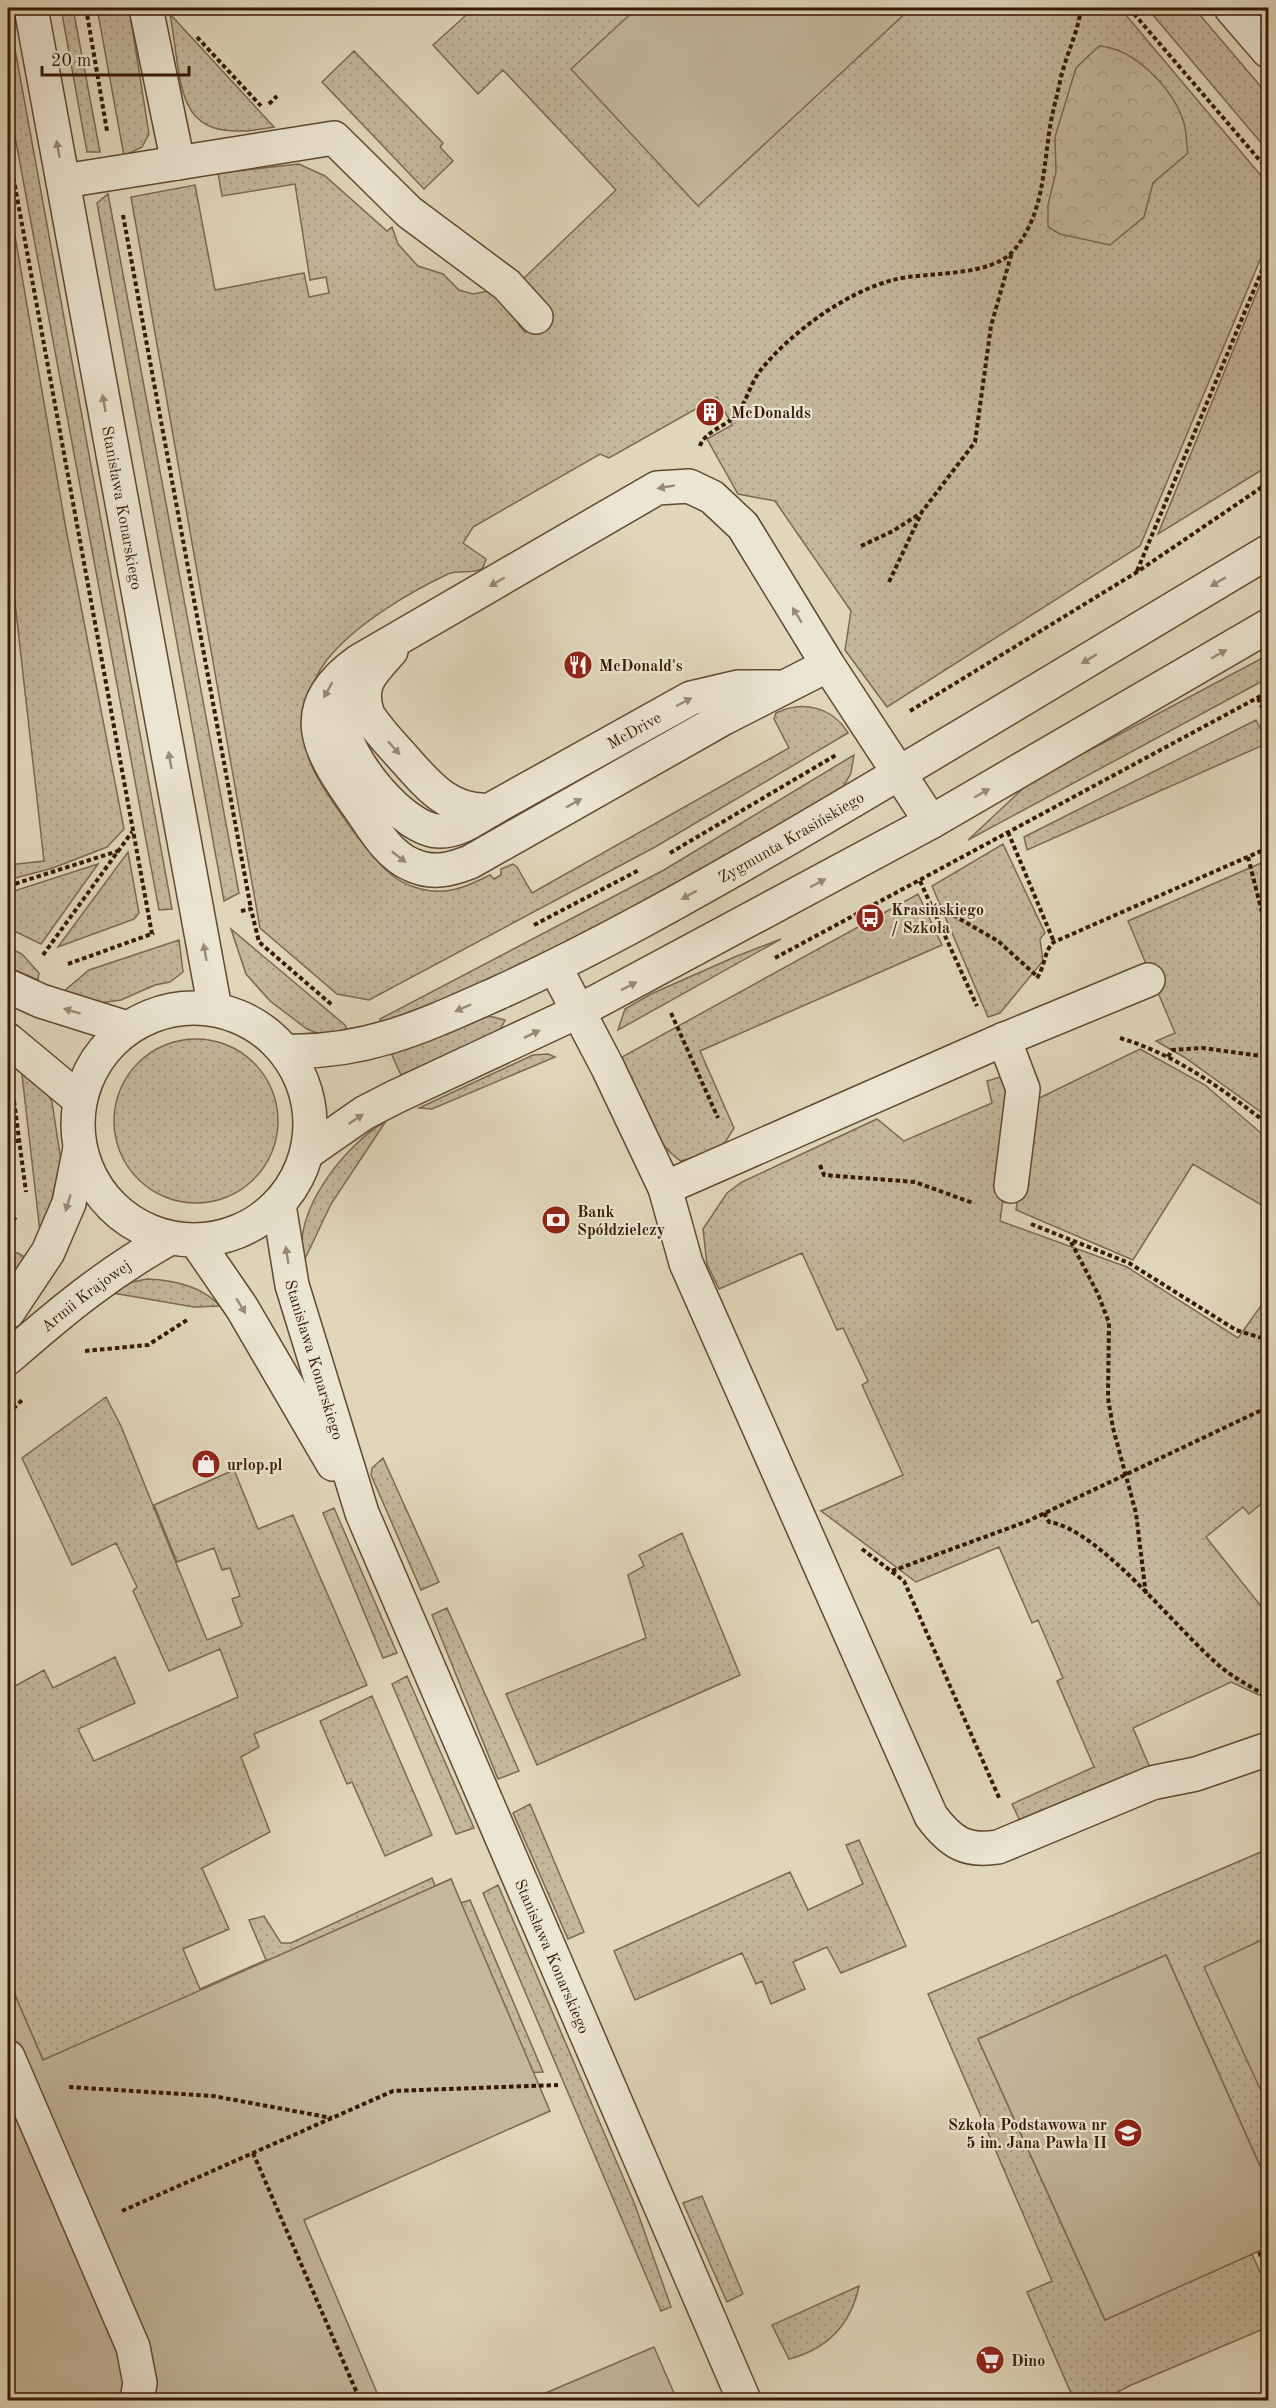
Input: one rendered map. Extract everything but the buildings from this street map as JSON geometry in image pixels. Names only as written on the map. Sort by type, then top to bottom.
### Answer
[{"type":"street","name":"Stanisława Konarskiego","points":[[32,8],[215,1009]]},
{"type":"street","points":[[146,8],[178,163]]},
{"type":"street","points":[[1231,8],[1269,51]]},
{"type":"street","points":[[64,181],[334,138],[409,212],[507,285],[536,317]]},
{"type":"street","points":[[828,664],[724,718],[470,862],[450,870],[434,871],[413,866],[387,846],[327,762],[320,742],[321,706],[333,681],[359,661],[657,488],[689,486],[712,497],[743,526],[828,664],[931,822]]},
{"type":"street","name":"Zygmunta Krasińskiego","points":[[285,1051],[319,1052],[369,1045],[435,1021],[555,967],[624,932],[900,773],[1269,552]]},
{"type":"street","points":[[308,1152],[364,1113],[577,1012],[931,822],[1269,626]]},
{"type":"street","name":"McDrive","points":[[409,633],[348,702],[344,725],[347,740],[357,759],[389,802],[408,820],[438,832],[465,825],[691,698],[738,687],[789,686]]},
{"type":"street","points":[[555,967],[608,1068],[665,1188],[686,1263],[931,1816],[943,1832],[960,1844],[978,1850],[998,1847],[1154,1782],[1196,1774],[1269,1749]]},
{"type":"street","points":[[665,1188],[999,1042],[1148,980]]},
{"type":"street","points":[[8,986],[41,1001],[127,1028]]},
{"type":"street","points":[[183,1239],[140,1227],[114,1208],[92,1180],[80,1146],[78,1122],[80,1100],[97,1059],[127,1028],[170,1010],[215,1009],[254,1024],[285,1051]]},
{"type":"street","points":[[8,1040],[80,1100]]},
{"type":"street","points":[[999,1042],[1023,1089],[1011,1186]]},
{"type":"street","name":"Armii Krajowej","points":[[8,1358],[87,1290],[127,1262],[183,1239],[236,1232],[255,1224],[279,1205],[297,1180],[308,1152],[311,1123],[308,1094],[285,1051]]},
{"type":"street","points":[[8,1312],[48,1252],[69,1203],[80,1146]]},
{"type":"street","name":"Stanisława Konarskiego","points":[[279,1205],[292,1285],[362,1513],[744,2400]]},
{"type":"street","name":"Stanisława Konarskiego","points":[[183,1239],[238,1301],[362,1513]]},
{"type":"street","points":[[8,2057],[133,2347],[140,2384],[137,2400]]},
{"type":"path","points":[[86,8],[250,909],[259,942],[340,1012]]},
{"type":"path","points":[[889,582],[921,513],[975,442],[992,326],[1013,252],[1028,229],[1039,203],[1051,120],[1065,60],[1079,25],[1081,8]]},
{"type":"path","points":[[1129,8],[1269,170]]},
{"type":"path","points":[[193,33],[296,144]]},
{"type":"path","points":[[8,148],[152,934]]},
{"type":"path","points":[[689,486],[702,439],[738,414],[759,372],[791,339],[821,315],[869,289],[893,280],[992,266],[1013,252]]},
{"type":"path","points":[[1137,572],[1269,256]]},
{"type":"path","points":[[668,854],[1137,572],[1269,483]]},
{"type":"path","points":[[861,546],[893,531],[921,513]]},
{"type":"path","points":[[1258,698],[1269,722]]},
{"type":"path","points":[[41,958],[133,832]]},
{"type":"path","points":[[1008,832],[1054,942],[1269,848]]},
{"type":"path","points":[[8,886],[119,850]]},
{"type":"path","points":[[1248,857],[1269,936]]},
{"type":"path","points":[[523,931],[647,866]]},
{"type":"path","points":[[920,881],[999,1042]]},
{"type":"path","points":[[933,910],[941,908],[998,941],[1038,977]]},
{"type":"path","points":[[240,912],[250,909]]},
{"type":"path","points":[[59,966],[160,932]]},
{"type":"path","points":[[671,1013],[736,1157]]},
{"type":"path","points":[[1112,1036],[1168,1056],[1221,1088],[1269,1124]]},
{"type":"path","points":[[1168,1056],[1172,1050],[1203,1048],[1269,1057]]},
{"type":"path","points":[[13,1097],[26,1197]]},
{"type":"path","points":[[804,1128],[824,1175],[915,1182],[979,1205]]},
{"type":"path","points":[[8,1142],[18,1141]]},
{"type":"path","points":[[1025,1222],[1129,1263],[1236,1330],[1269,1340]]},
{"type":"path","points":[[14,1230],[20,1223]]},
{"type":"path","points":[[1071,1241],[1098,1294],[1109,1323],[1108,1398],[1113,1428],[1136,1514],[1146,1594]]},
{"type":"path","points":[[78,1352],[148,1345],[187,1320]]},
{"type":"path","points":[[892,1572],[1044,1514],[1269,1407]]},
{"type":"path","points":[[1044,1514],[1049,1522],[1073,1528],[1089,1541],[1222,1668],[1269,1697]]},
{"type":"path","points":[[856,1545],[904,1581],[1017,1839]]},
{"type":"path","points":[[82,2228],[393,2091],[558,2085]]},
{"type":"path","points":[[24,2093],[55,2093],[68,2087],[213,2096],[333,2118]]},
{"type":"path","points":[[254,2153],[360,2400]]},
{"type":"path","points":[[1258,2252],[1269,2273]]},
{"type":"green space","points":[[61,8],[73,8],[100,152],[87,152]]},
{"type":"green space","points":[[97,8],[129,8],[149,134],[142,147],[124,156]]},
{"type":"green space","points":[[474,8],[1120,8],[1268,184],[1268,241],[1140,546],[887,707],[845,650],[851,611],[775,501],[738,494],[707,439],[732,425],[717,397],[609,458],[600,454],[473,527],[463,543],[486,559],[483,568],[448,574],[399,600],[366,623],[326,661],[314,681],[307,705],[305,741],[318,779],[365,846],[385,869],[402,882],[431,891],[448,891],[490,875],[494,879],[501,875],[501,869],[513,864],[532,893],[789,748],[774,719],[776,713],[796,707],[816,708],[834,717],[848,733],[655,847],[369,1000],[337,994],[260,928],[131,197],[195,185],[215,290],[304,273],[309,297],[329,293],[326,277],[310,280],[295,184],[222,196],[218,173],[299,164],[325,176],[387,231],[392,227],[398,244],[418,266],[443,274],[459,290],[473,294],[494,290],[525,332],[537,329],[522,280],[616,190],[503,70],[478,94],[433,45]]},
{"type":"green space","points":[[637,8],[911,8],[698,206],[571,69]]},
{"type":"green space","points":[[1147,8],[1194,8],[1268,95],[1268,151]]},
{"type":"green space","points":[[8,11],[172,909],[159,910],[8,99]]},
{"type":"green space","points":[[170,14],[274,127],[241,131],[217,129],[200,120],[189,107],[182,89]]},
{"type":"green space","points":[[1099,46],[1112,48],[1125,54],[1138,62],[1161,83],[1178,108],[1183,120],[1188,153],[1153,183],[1144,217],[1110,245],[1060,234],[1048,227],[1048,205],[1056,172],[1055,137],[1076,68]]},
{"type":"green space","points":[[354,51],[443,143],[440,147],[453,161],[424,189],[322,82]]},
{"type":"green space","points":[[108,194],[239,893],[224,901],[97,203]]},
{"type":"green space","points":[[8,196],[66,529],[124,829],[107,847],[53,868],[8,880],[8,865],[44,861],[11,567],[8,567]]},
{"type":"green space","points":[[1268,265],[1268,466],[1158,534]]},
{"type":"green space","points":[[1268,655],[1268,678],[968,840],[1030,782]]},
{"type":"green space","points":[[1256,720],[1268,743],[1027,850],[1024,837]]},
{"type":"green space","points":[[854,755],[851,773],[842,789],[608,926],[382,1028],[380,1019],[664,870]]},
{"type":"green space","points":[[1003,844],[1045,933],[1040,939],[1043,961],[1000,1013],[988,1017],[932,886]]},
{"type":"green space","points":[[128,852],[139,913],[134,919],[58,947]]},
{"type":"green space","points":[[1268,860],[1268,1117],[1184,1057],[1156,1041],[1175,1033],[1128,921]]},
{"type":"green space","points":[[98,864],[41,944],[8,928],[8,893]]},
{"type":"green space","points":[[918,894],[942,945],[700,1051],[734,1128],[721,1149],[681,1161],[670,1153],[645,1114],[622,1057]]},
{"type":"green space","points":[[231,929],[345,1025],[349,1034],[317,1033],[307,1029],[270,1001],[246,974]]},
{"type":"green space","points":[[781,939],[618,1030],[625,1009],[651,994]]},
{"type":"green space","points":[[179,940],[183,972],[170,982],[155,985],[121,1000],[100,1003],[63,992],[89,970]]},
{"type":"green space","points":[[8,947],[22,954],[39,973],[38,980],[8,967]]},
{"type":"green space","points":[[489,1016],[505,1020],[499,1032],[401,1075],[391,1053]]},
{"type":"green space","points":[[196,1039],[227,1045],[254,1063],[272,1090],[278,1121],[272,1152],[254,1179],[227,1197],[196,1203],[165,1197],[138,1179],[120,1152],[114,1121],[120,1090],[138,1063],[165,1045]]},
{"type":"green space","points":[[1140,1049],[1205,1085],[1268,1139],[1268,1209],[1193,1164],[1133,1260],[1016,1210],[1031,1102]]},
{"type":"green space","points":[[548,1054],[555,1057],[432,1109],[419,1108],[533,1055]]},
{"type":"green space","points":[[21,1066],[46,1090],[52,1102],[61,1161],[52,1199],[40,1232]]},
{"type":"green space","points":[[1007,1075],[1016,1106],[1000,1221],[1127,1267],[1238,1338],[1268,1296],[1268,1498],[1249,1514],[1243,1507],[1206,1537],[1268,1615],[1268,1694],[1259,1695],[1231,1682],[1133,1728],[1151,1770],[1022,1825],[1012,1804],[1094,1767],[1057,1681],[1063,1678],[1038,1620],[1032,1623],[999,1547],[916,1582],[821,1511],[903,1475],[862,1385],[868,1381],[843,1328],[837,1330],[802,1253],[719,1289],[707,1264],[703,1229],[727,1193],[742,1182],[877,1119],[904,1141],[992,1103],[987,1081]]},
{"type":"green space","points":[[386,1121],[331,1204],[304,1261],[302,1242],[305,1222],[313,1202],[325,1182],[354,1146]]},
{"type":"green space","points":[[8,1253],[18,1253],[26,1258],[8,1283]]},
{"type":"green space","points":[[147,1279],[186,1285],[205,1293],[220,1306],[194,1307],[113,1293],[132,1282]]},
{"type":"green space","points":[[106,1397],[121,1426],[207,1640],[242,1626],[232,1599],[240,1596],[230,1568],[222,1570],[214,1548],[177,1562],[154,1505],[234,1470],[258,1529],[293,1515],[367,1685],[254,1734],[259,1747],[241,1757],[270,1832],[202,1868],[229,1929],[183,1949],[200,1989],[266,1960],[249,1920],[264,1916],[281,1943],[291,1943],[432,1878],[435,1886],[451,1879],[461,1903],[470,1900],[543,2072],[492,2074],[43,2060],[8,1979],[8,1690],[44,1670],[53,1688],[115,1657],[135,1703],[78,1729],[94,1761],[238,1697],[220,1649],[169,1671],[133,1591],[137,1587],[116,1543],[72,1565],[22,1458]]},
{"type":"green space","points":[[383,1458],[439,1582],[421,1590],[371,1475],[372,1468]]},
{"type":"green space","points":[[334,1508],[397,1653],[383,1658],[323,1513]]},
{"type":"green space","points":[[682,1533],[740,1675],[537,1765],[506,1694],[646,1638],[628,1575],[644,1566],[639,1555]]},
{"type":"green space","points":[[447,1608],[519,1771],[498,1779],[432,1615]]},
{"type":"green space","points":[[407,1676],[474,1828],[456,1834],[392,1684]]},
{"type":"green space","points":[[372,1696],[432,1835],[385,1856],[352,1782],[347,1784],[320,1721]]},
{"type":"green space","points":[[530,1804],[584,1932],[568,1939],[513,1813]]},
{"type":"green space","points":[[859,1840],[906,1946],[841,1973],[827,1947],[793,1962],[805,1989],[771,2004],[762,1981],[756,1984],[742,1953],[635,2000],[614,1951],[790,1872],[808,1910],[863,1884],[846,1845]]},
{"type":"green space","points":[[1268,1849],[1268,2184],[1166,1955],[978,2039],[1105,2320],[1252,2254],[1268,2290],[1268,2327],[1129,2386],[1103,2400],[1074,2400],[1027,2292],[1052,2281],[928,1994]]},
{"type":"green space","points":[[451,1879],[550,2111],[304,2220],[380,2400],[8,2400],[8,1979],[43,2060]]},
{"type":"green space","points":[[498,1885],[635,2205],[671,2307],[661,2311],[483,1893]]},
{"type":"green space","points":[[1268,1937],[1268,2106],[1204,1967]]},
{"type":"green space","points":[[1166,1955],[1268,2184],[1268,2247],[1105,2320],[978,2039]]},
{"type":"green space","points":[[702,2196],[743,2294],[727,2302],[683,2203]]},
{"type":"green space","points":[[859,2286],[850,2312],[835,2333],[815,2349],[789,2359],[772,2325]]},
{"type":"green space","points":[[654,2347],[677,2400],[529,2400]]},
{"type":"place","name":"McDonalds","points":[[710,412]]},
{"type":"place","name":"McDonald's","points":[[578,665]]},
{"type":"place","name":"Krasińskiego / Szkoła","points":[[870,918]]},
{"type":"place","name":"Bank Spółdzielczy","points":[[556,1220]]},
{"type":"place","name":"urlop.pl","points":[[206,1464]]},
{"type":"place","name":"Szkoła Podstawowa nr 5 im. Jana Pawła II","points":[[1128,2133]]},
{"type":"place","name":"Dino","points":[[990,2360]]}]
